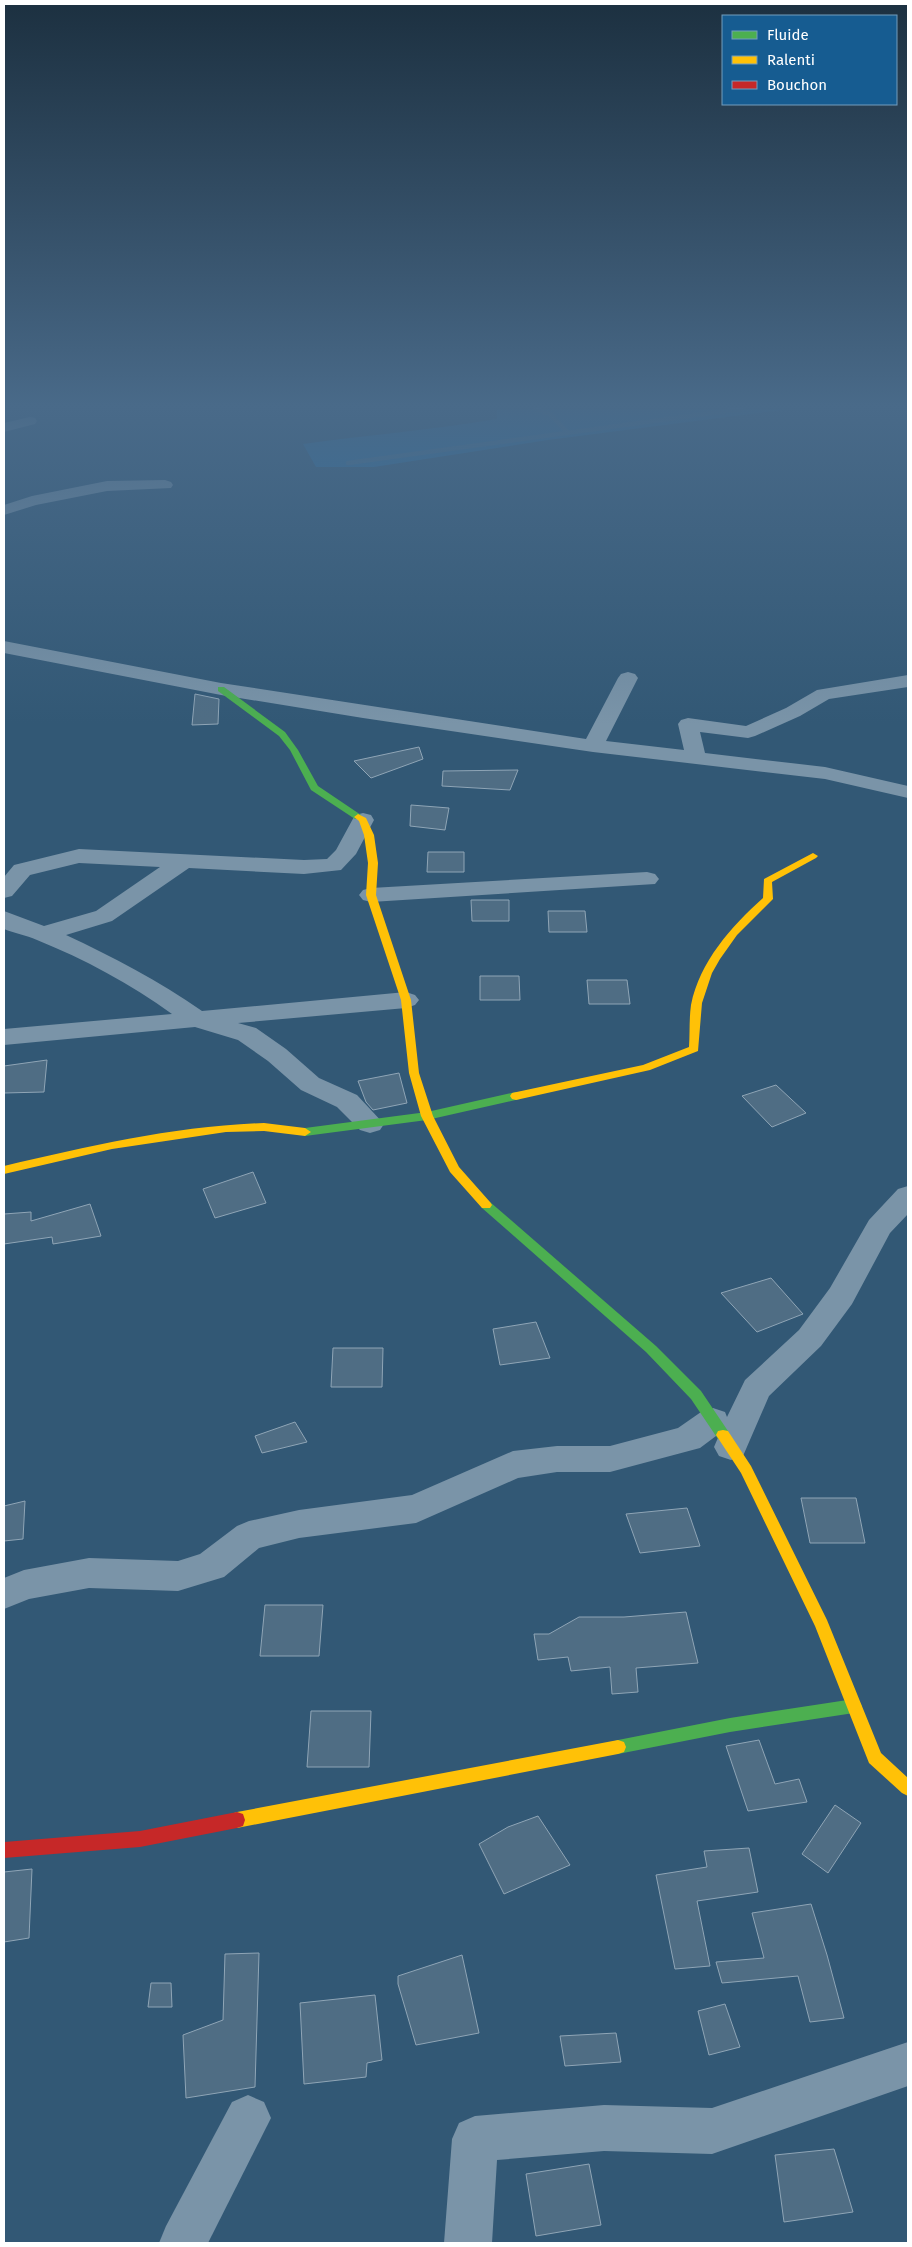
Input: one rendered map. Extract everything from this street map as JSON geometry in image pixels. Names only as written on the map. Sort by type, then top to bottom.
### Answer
[{"type":"street","points":[[4,647],[221,689],[254,703],[593,746],[825,772],[908,792]]},
{"type":"street","points":[[593,746],[628,678]]},
{"type":"street","points":[[696,758],[688,724],[748,732],[793,712],[824,694],[908,681]]},
{"type":"street","points":[[254,703],[294,750],[314,788],[363,820],[369,835],[373,862],[371,895],[406,1000],[414,1073],[427,1116],[454,1169],[493,1213],[651,1349],[696,1395],[720,1444],[822,1625],[875,1758],[908,1788]]},
{"type":"street","points":[[4,891],[22,870],[79,856],[304,867],[333,865],[345,854],[363,820]]},
{"type":"street","points":[[4,1170],[112,1145],[226,1128],[264,1127],[309,1133],[427,1116],[646,1068],[694,1049],[697,1003],[709,966],[750,914],[768,899],[767,881],[812,856]]},
{"type":"street","points":[[44,934],[104,916],[184,861]]},
{"type":"street","points":[[371,895],[647,880]]},
{"type":"street","points":[[4,918],[13,924],[44,934],[100,960],[147,986],[198,1020],[247,1034],[277,1055],[310,1084],[347,1101],[370,1124]]},
{"type":"street","points":[[4,1037],[406,1000]]},
{"type":"street","points":[[4,1594],[24,1585],[89,1573],[178,1576],[211,1566],[249,1536],[299,1524],[416,1509],[513,1465],[558,1459],[610,1459],[720,1444],[756,1389],[810,1338],[841,1296],[879,1227],[908,1196]]},
{"type":"street","points":[[4,1850],[140,1839],[730,1725],[854,1706]]},
{"type":"street","points":[[468,2243],[475,2140],[604,2128],[712,2131],[908,2064]]},
{"type":"street","points":[[183,2243],[248,2118]]},
{"type":"building","points":[[195,694],[219,699],[218,724],[192,725]]},
{"type":"building","points":[[419,747],[423,759],[371,778],[354,761]]},
{"type":"building","points":[[518,770],[510,790],[442,786],[443,771]]},
{"type":"building","points":[[411,805],[449,808],[445,830],[410,826]]},
{"type":"building","points":[[428,852],[464,852],[464,872],[427,872]]},
{"type":"building","points":[[471,900],[509,900],[509,921],[472,921]]},
{"type":"building","points":[[548,911],[585,911],[587,932],[549,932]]},
{"type":"building","points":[[480,976],[519,976],[520,1000],[480,1000]]},
{"type":"building","points":[[587,980],[627,980],[630,1004],[589,1004]]},
{"type":"building","points":[[47,1060],[44,1092],[4,1093],[4,1066]]},
{"type":"building","points":[[399,1073],[407,1103],[373,1110],[366,1102],[358,1081]]},
{"type":"building","points":[[776,1085],[806,1113],[772,1127],[742,1096]]},
{"type":"building","points":[[253,1172],[266,1203],[215,1218],[203,1189]]},
{"type":"building","points":[[90,1204],[101,1236],[53,1244],[52,1237],[4,1244],[4,1214],[31,1212],[31,1221]]},
{"type":"building","points":[[771,1278],[803,1314],[757,1332],[721,1293]]},
{"type":"building","points":[[536,1322],[550,1358],[500,1365],[493,1329]]},
{"type":"building","points":[[333,1348],[383,1348],[382,1387],[331,1387]]},
{"type":"building","points":[[295,1422],[307,1442],[262,1453],[255,1436]]},
{"type":"building","points":[[801,1498],[856,1498],[865,1543],[810,1543]]},
{"type":"building","points":[[25,1501],[23,1539],[4,1541],[4,1506]]},
{"type":"building","points":[[687,1508],[700,1546],[640,1553],[626,1514]]},
{"type":"building","points":[[265,1605],[323,1605],[319,1656],[260,1656]]},
{"type":"building","points":[[686,1612],[698,1663],[636,1668],[638,1692],[612,1694],[610,1667],[571,1671],[568,1657],[538,1660],[534,1634],[549,1634],[579,1617],[624,1617]]},
{"type":"building","points":[[311,1711],[371,1711],[369,1767],[307,1767]]},
{"type":"building","points":[[759,1740],[775,1784],[799,1779],[807,1802],[748,1811],[726,1746]]},
{"type":"building","points":[[835,1805],[861,1823],[828,1873],[802,1854]]},
{"type":"building","points":[[538,1816],[570,1865],[504,1894],[479,1844],[508,1827]]},
{"type":"building","points":[[749,1848],[758,1892],[697,1901],[710,1966],[675,1969],[656,1875],[707,1867],[704,1851]]},
{"type":"building","points":[[32,1869],[29,1938],[4,1942],[4,1872]]},
{"type":"building","points":[[811,1904],[844,2018],[810,2022],[798,1976],[722,1983],[716,1962],[764,1958],[752,1913]]},
{"type":"building","points":[[259,1953],[255,2087],[186,2098],[183,2035],[223,2020],[225,1954]]},
{"type":"building","points":[[462,1955],[479,2033],[416,2045],[398,1984],[398,1976]]},
{"type":"building","points":[[151,1983],[171,1983],[172,2007],[148,2007]]},
{"type":"building","points":[[375,1995],[382,2060],[367,2063],[366,2077],[304,2084],[300,2003]]},
{"type":"building","points":[[725,2004],[740,2047],[709,2055],[698,2011]]},
{"type":"building","points":[[616,2033],[621,2062],[565,2066],[560,2036]]},
{"type":"building","points":[[834,2149],[853,2212],[784,2222],[775,2155]]},
{"type":"building","points":[[589,2164],[601,2225],[536,2236],[526,2174]]},
{"type":"traffic: fast","points":[[221,689],[282,734],[294,750],[314,788],[358,817]]},
{"type":"traffic: fast","points":[[305,1132],[427,1116],[516,1096]]},
{"type":"traffic: fast","points":[[486,1205],[651,1349],[696,1395],[723,1435]]},
{"type":"traffic: fast","points":[[618,1747],[730,1725],[854,1706]]},
{"type":"traffic: slow","points":[[358,817],[363,820],[369,835],[373,863],[371,895],[406,1000],[414,1073],[427,1116],[454,1169],[486,1205]]},
{"type":"traffic: slow","points":[[516,1096],[646,1068],[694,1049],[697,1003],[701,987],[715,959],[734,933],[768,899],[767,881],[813,856]]},
{"type":"traffic: slow","points":[[4,1170],[112,1145],[226,1128],[264,1127],[305,1132]]},
{"type":"traffic: slow","points":[[723,1435],[746,1470],[822,1625],[875,1758],[908,1788]]},
{"type":"traffic: slow","points":[[237,1820],[618,1747]]},
{"type":"traffic: jam","points":[[4,1850],[140,1839],[237,1820]]}]
